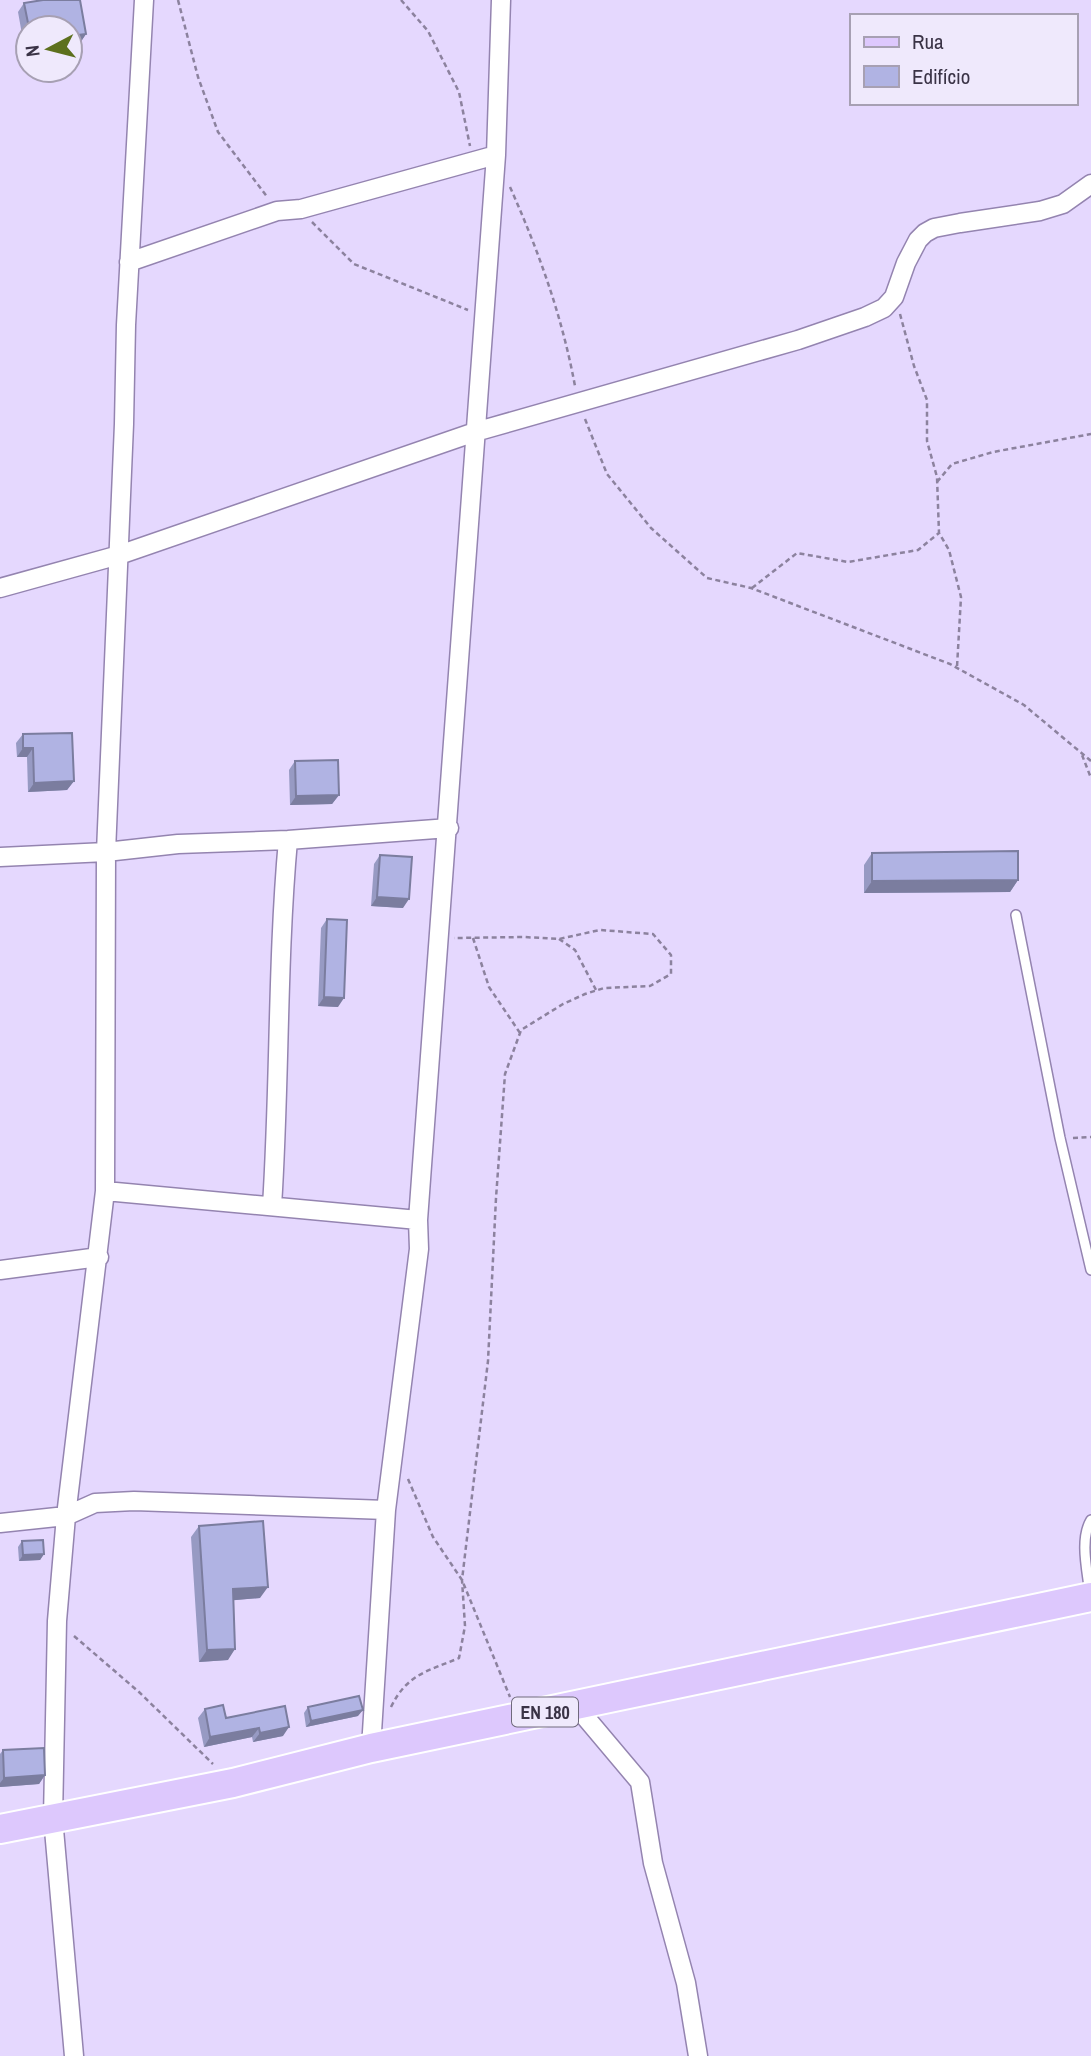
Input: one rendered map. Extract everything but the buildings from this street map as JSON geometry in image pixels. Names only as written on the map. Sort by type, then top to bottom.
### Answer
[{"type":"main road","name":"EN 180","points":[[0,1829],[233,1783],[371,1748],[1090,1597]]},
{"type":"street","points":[[74,2056],[53,1818],[57,1621],[66,1516],[106,1191],[106,852],[129,262],[144,0]]},
{"type":"street","points":[[371,1748],[386,1510],[419,1249],[418,1220],[449,828],[496,155],[501,0]]},
{"type":"street","points":[[129,262],[277,211],[301,209],[496,155]]},
{"type":"street","points":[[0,588],[119,555],[475,432],[798,340],[865,317],[884,308],[894,298],[906,263],[918,240],[925,233],[934,228],[960,223],[1040,211],[1063,204],[1091,184]]},
{"type":"street","points":[[0,857],[449,828]]},
{"type":"street","points":[[272,1206],[288,840]]},
{"type":"street","points":[[106,1191],[418,1220]]},
{"type":"street","points":[[0,1270],[99,1257]]},
{"type":"street","points":[[0,1523],[66,1516],[94,1503],[134,1501],[386,1510]]},
{"type":"street","points":[[576,1706],[639,1782],[653,1863],[686,1983],[698,2056]]},
{"type":"lane","points":[[1016,915],[1060,1138],[1091,1270]]},
{"type":"lane","points":[[1090,1597],[1085,1550],[1088,1524],[1091,1520]]},
{"type":"path","points":[[178,0],[198,76],[218,132],[277,211]]},
{"type":"path","points":[[401,0],[428,31],[459,92],[474,163]]},
{"type":"path","points":[[496,155],[537,248],[566,342],[578,402],[607,474],[651,528],[707,578],[751,588],[957,667],[1024,705],[1091,761]]},
{"type":"path","points":[[301,209],[354,264],[484,316]]},
{"type":"path","points":[[884,308],[901,315],[907,343],[927,400],[927,441],[937,482],[939,533],[949,550],[961,597],[957,667]]},
{"type":"path","points":[[937,482],[953,464],[993,452],[1091,434]]},
{"type":"path","points":[[751,588],[797,554],[848,562],[918,550],[939,533]]},
{"type":"path","points":[[1080,752],[1091,778]]},
{"type":"path","points":[[391,1707],[414,1676],[459,1658],[465,1626],[463,1580],[488,1361],[505,1074],[521,1030],[563,1004],[597,990],[650,986],[671,974],[671,955],[653,934],[600,930],[559,939],[440,939]]},
{"type":"path","points":[[473,938],[489,987],[520,1033]]},
{"type":"path","points":[[559,939],[575,950],[597,990]]},
{"type":"path","points":[[1060,1138],[1091,1137]]},
{"type":"path","points":[[394,1447],[433,1537],[463,1580],[518,1718]]},
{"type":"path","points":[[57,1621],[139,1692],[233,1783]]}]
